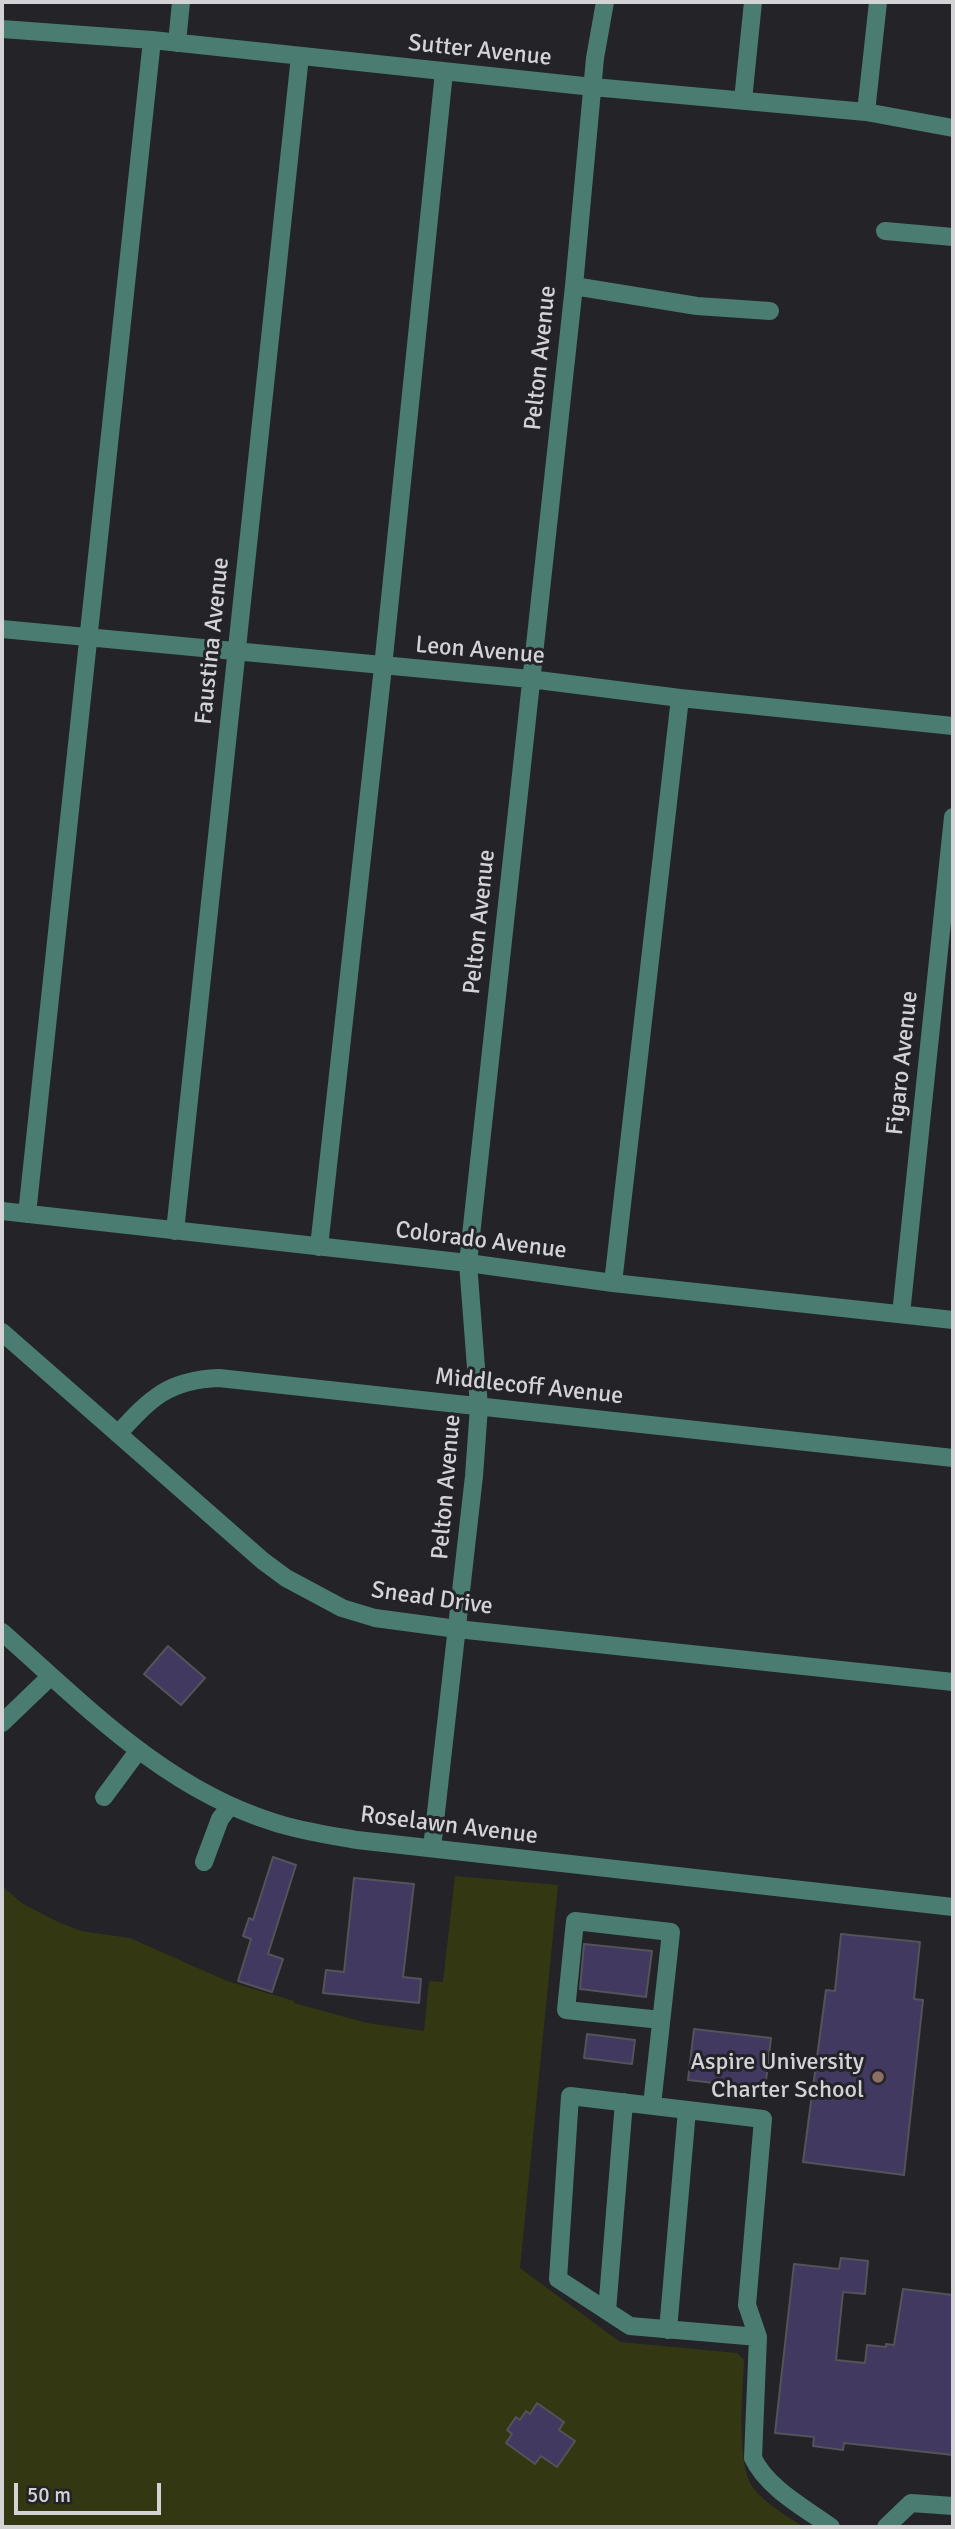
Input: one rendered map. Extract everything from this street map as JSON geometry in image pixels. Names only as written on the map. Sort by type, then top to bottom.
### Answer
[{"type":"street","points":[[177,43],[181,2]]},
{"type":"street","name":"Pelton Avenue","points":[[432,1848],[474,1476],[479,1407],[468,1263],[573,286],[594,58],[605,2]]},
{"type":"street","points":[[743,100],[752,2]]},
{"type":"street","points":[[866,113],[878,2]]},
{"type":"street","name":"Sutter Avenue","points":[[2,29],[152,40],[444,72],[743,100],[866,113],[953,128]]},
{"type":"street","points":[[27,1214],[152,40]]},
{"type":"street","name":"Faustina Avenue","points":[[175,1231],[300,56]]},
{"type":"street","points":[[319,1247],[383,667],[444,72]]},
{"type":"street","points":[[885,231],[953,237]]},
{"type":"street","points":[[573,286],[697,306],[770,312]]},
{"type":"street","name":"Leon Avenue","points":[[2,629],[530,679],[680,698],[953,726]]},
{"type":"street","points":[[613,1283],[680,698]]},
{"type":"street","name":"Figaro Avenue","points":[[901,1314],[953,817]]},
{"type":"street","name":"Colorado Avenue","points":[[2,1212],[953,1320]]},
{"type":"street","name":"Snead Drive","points":[[2,1332],[263,1561],[311,1594],[342,1608],[375,1618],[457,1629],[953,1682]]},
{"type":"street","name":"Middlecoff Avenue","points":[[118,1434],[146,1403],[155,1397],[182,1383],[219,1378],[953,1458]]},
{"type":"street","name":"Roselawn Avenue","points":[[2,1632],[138,1751],[164,1770],[230,1806],[273,1823],[357,1840],[953,1907]]},
{"type":"street","points":[[2,1723],[51,1676]]},
{"type":"street","points":[[104,1797],[138,1751]]},
{"type":"street","points":[[204,1862],[220,1819],[230,1806]]},
{"type":"street","points":[[652,2105],[671,1932],[575,1921],[566,2010],[661,2020]]},
{"type":"street","points":[[758,2337],[629,2326],[558,2279],[570,2096],[763,2119],[747,2305],[758,2337],[752,2451],[756,2464],[774,2485],[831,2527]]},
{"type":"street","points":[[607,2311],[624,2102]]},
{"type":"street","points":[[668,2330],[687,2110]]},
{"type":"street","points":[[886,2527],[911,2503],[953,2506]]},
{"type":"green space","points":[[455,1876],[558,1885],[520,2268],[620,2342],[737,2353],[744,2360],[742,2447],[749,2479],[765,2501],[803,2527],[2,2527],[2,1886],[23,1904],[81,1931],[130,1938],[227,1981],[294,2003],[367,2023],[424,2031],[429,1981],[443,1982]]},
{"type":"building","points":[[168,1646],[205,1678],[181,1705],[144,1674]]},
{"type":"building","points":[[273,1857],[296,1865],[268,1954],[283,1959],[272,1992],[238,1981],[251,1939],[243,1936],[249,1918],[253,1920]]},
{"type":"building","points":[[354,1878],[414,1884],[403,1977],[421,1979],[419,2003],[323,1993],[326,1970],[344,1972]]},
{"type":"building","name":"Aspire University Charter School","points":[[841,1934],[920,1942],[914,1999],[923,2000],[904,2175],[803,2162],[826,1990],[835,1991]]},
{"type":"building","points":[[584,1944],[652,1951],[646,1997],[580,1989]]},
{"type":"building","points":[[694,2029],[771,2038],[765,2089],[688,2080]]},
{"type":"building","points":[[587,2034],[635,2040],[632,2064],[584,2058]]},
{"type":"building","points":[[841,2258],[868,2261],[865,2294],[843,2292],[836,2360],[865,2363],[867,2345],[894,2345],[903,2289],[953,2295],[953,2455],[844,2443],[843,2450],[813,2446],[814,2437],[775,2433],[794,2264],[839,2269]]},
{"type":"building","points":[[537,2403],[564,2422],[559,2430],[575,2441],[557,2467],[541,2456],[535,2464],[506,2443],[512,2434],[507,2430],[516,2417],[520,2420],[526,2411],[530,2414]]},
{"type":"place","name":"Aspire University Charter School","points":[[878,2077]]}]
